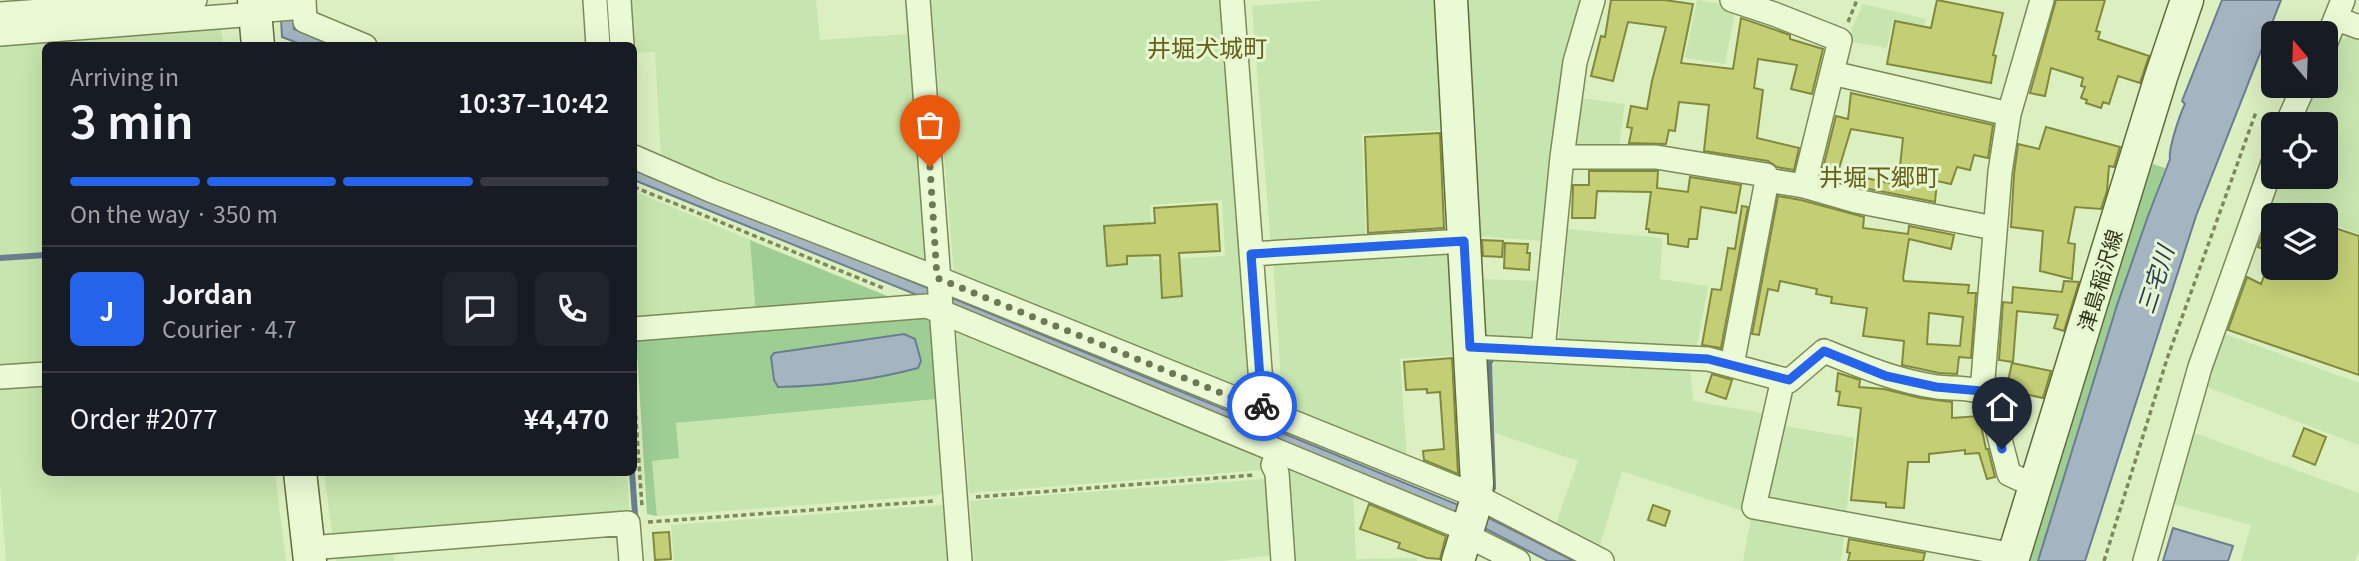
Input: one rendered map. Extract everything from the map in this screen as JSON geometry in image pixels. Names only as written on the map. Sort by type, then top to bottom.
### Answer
[{"type":"street","points":[[0,14],[195,0]]},
{"type":"street","points":[[595,0],[598,42]]},
{"type":"street","points":[[619,0],[622,42]]},
{"type":"street","points":[[918,0],[960,561]]},
{"type":"street","points":[[1238,0],[1251,254],[1263,410]]},
{"type":"street","points":[[1451,0],[1470,347],[1469,525]]},
{"type":"street","points":[[1543,350],[1562,157],[1575,62],[1593,0]]},
{"type":"street","points":[[1732,0],[1774,13],[1840,40],[1804,186]]},
{"type":"street","points":[[1982,391],[1994,229],[2009,114],[2042,0]]},
{"type":"street","name":"津島稲沢線","points":[[2013,558],[2186,0]]},
{"type":"street","points":[[0,34],[277,7],[355,42]]},
{"type":"street","points":[[260,42],[277,7]]},
{"type":"street","points":[[2340,9],[2359,27]]},
{"type":"street","points":[[1832,73],[2009,114]]},
{"type":"street","points":[[1562,157],[1656,157],[1766,175],[1732,365]]},
{"type":"street","points":[[637,158],[1278,452],[1469,525],[1602,561]]},
{"type":"street","points":[[1767,180],[1994,229]]},
{"type":"street","points":[[2145,561],[2200,368],[2264,189]]},
{"type":"street","points":[[1251,254],[1464,241]]},
{"type":"street","points":[[637,329],[927,306],[939,296]]},
{"type":"street","points":[[939,296],[1263,410],[1469,525],[1518,561]]},
{"type":"street","points":[[1470,347],[1708,359],[1789,380],[1824,351],[1886,376],[1936,387],[1982,391],[1989,397],[2009,474],[2035,486]]},
{"type":"street","points":[[0,377],[42,374]]},
{"type":"street","points":[[1783,379],[1754,507],[2013,558]]},
{"type":"street","points":[[1278,452],[1273,466],[1276,473],[1283,561]]},
{"type":"street","points":[[300,476],[310,554],[628,523],[631,561]]},
{"type":"path","points":[[2104,561],[2167,359],[2256,112]]},
{"type":"path","points":[[637,188],[888,290]]},
{"type":"path","points":[[637,435],[642,509]]},
{"type":"green space","points":[[626,0],[816,0],[820,40],[909,34],[927,261],[919,262],[661,160],[655,52],[637,53],[637,42],[629,42]]},
{"type":"green space","points":[[931,0],[1226,0],[1254,393],[1250,398],[954,276]],"holes":[[[1222,200],[1225,256],[1153,260],[1150,205]]]},
{"type":"green space","points":[[1328,0],[1437,0],[1444,130],[1362,134],[1366,242],[1271,248],[1252,6]]},
{"type":"green space","points":[[1464,0],[1583,0],[1543,241],[1477,236]]},
{"type":"green space","points":[[1697,0],[1736,6],[1725,64],[1685,58]]},
{"type":"green space","points":[[1863,4],[1926,19],[1924,25],[1893,20],[1887,48],[1846,41]]},
{"type":"green space","points":[[220,23],[223,42],[42,42],[42,367],[0,370],[0,40]]},
{"type":"green space","points":[[2359,36],[2359,234],[2338,226],[2338,203],[2268,201],[2272,189],[2338,189],[2338,112],[2301,112],[2309,98],[2338,98],[2339,40]]},
{"type":"green space","points":[[1580,98],[1625,104],[1618,152],[1572,147]]},
{"type":"green space","points":[[2153,164],[2165,168],[2117,305],[2038,561],[2023,561],[2122,252]]},
{"type":"green space","points":[[637,192],[750,240],[756,316],[637,326]]},
{"type":"green space","points":[[1568,229],[1662,238],[1660,279],[1708,286],[1696,351],[1558,345]]},
{"type":"green space","points":[[750,240],[902,302],[756,316]]},
{"type":"green space","points":[[1445,249],[1451,255],[1459,355],[1400,359],[1407,461],[1283,411],[1273,260]]},
{"type":"green space","points":[[1479,279],[1539,281],[1535,339],[1529,344],[1481,336]]},
{"type":"green space","points":[[922,313],[934,325],[937,399],[676,423],[679,458],[652,461],[657,516],[647,514],[637,335]]},
{"type":"green space","points":[[956,329],[1267,453],[1267,467],[1262,470],[969,493]]},
{"type":"green space","points":[[2223,333],[2359,383],[2359,445],[2207,387]]},
{"type":"green space","points":[[1555,357],[1690,365],[1693,401],[1768,414],[1746,512],[1622,471],[1598,552],[1554,529],[1578,461],[1495,433],[1492,366],[1495,361],[1554,365]]},
{"type":"green space","points":[[42,382],[42,476],[275,476],[286,561],[6,561],[0,484],[0,385]]},
{"type":"green space","points":[[937,399],[945,490],[939,495],[657,516],[652,460],[679,458],[676,423]]},
{"type":"green space","points":[[1779,425],[1854,438],[1846,517],[1769,503],[1763,495]]},
{"type":"green space","points":[[2192,432],[2359,493],[2359,550],[2355,561],[2241,561],[2251,525],[2170,503]]},
{"type":"green space","points":[[1290,461],[1353,489],[1356,559],[1417,558],[1417,561],[1293,561],[1286,472]]},
{"type":"green space","points":[[324,476],[627,476],[630,516],[333,540]]},
{"type":"green space","points":[[1265,479],[1269,483],[1275,555],[1223,561],[974,561],[970,501]]},
{"type":"green space","points":[[942,505],[946,510],[950,561],[674,561],[671,525]]},
{"type":"green space","points":[[1752,513],[1845,530],[1841,561],[1743,561]]},
{"type":"green space","points":[[393,548],[394,561],[336,561],[336,552]]},
{"type":"water","points":[[280,0],[292,0],[294,29],[326,42],[295,42],[282,37]]},
{"type":"water","name":"三宅川","points":[[2222,0],[2281,0],[2273,21],[2261,21],[2261,51],[2196,216],[2085,561],[2038,561],[2117,305],[2170,159],[2173,140],[2185,104],[2182,101]]},
{"type":"water","points":[[637,169],[1483,515],[1574,561],[1548,561],[1461,516],[637,181]]},
{"type":"water","points":[[904,334],[915,339],[921,361],[918,368],[866,379],[813,385],[778,387],[774,380],[771,357],[774,353]]},
{"type":"water","points":[[2173,528],[2233,546],[2228,561],[2163,561]]},
{"type":"building","points":[[1611,0],[1664,0],[1693,4],[1681,63],[1733,69],[1741,18],[1790,35],[1790,39],[1823,49],[1812,94],[1791,89],[1797,65],[1758,59],[1754,88],[1763,90],[1757,138],[1799,148],[1794,170],[1777,167],[1768,161],[1704,151],[1709,105],[1679,102],[1675,131],[1669,130],[1666,144],[1629,143],[1632,128],[1627,127],[1631,106],[1647,109],[1666,27],[1628,22],[1613,81],[1591,76],[1601,36],[1605,37]]},
{"type":"building","points":[[1937,0],[2003,13],[1993,55],[1996,56],[1991,83],[1887,64],[1895,21],[1931,28]]},
{"type":"building","points":[[2056,0],[2105,0],[2096,31],[2100,32],[2098,39],[2149,56],[2140,83],[2118,76],[2109,104],[2103,102],[2101,108],[2086,103],[2087,100],[2081,98],[2085,87],[2081,86],[2083,78],[2051,68],[2045,96],[2030,93]]},
{"type":"building","points":[[1851,93],[1993,125],[1988,158],[1974,155],[1970,170],[1957,167],[1951,184],[1937,181],[1935,202],[1859,187],[1821,176],[1836,116],[1848,119]],"holes":[[[1851,129],[1903,138],[1898,185],[1838,172]]]},
{"type":"building","points":[[2046,127],[2120,147],[2114,167],[2109,166],[2107,191],[2101,209],[2075,207],[2068,243],[2075,244],[2072,279],[2040,271],[2043,231],[2011,227],[2018,144],[2039,149]]},
{"type":"building","points":[[1440,133],[1444,228],[1368,233],[1365,137]]},
{"type":"building","points":[[1589,171],[1658,171],[1657,188],[1688,192],[1690,177],[1741,185],[1736,213],[1701,207],[1697,239],[1689,239],[1688,247],[1668,244],[1668,234],[1649,232],[1649,229],[1646,229],[1651,192],[1597,191],[1595,218],[1572,218],[1573,185],[1589,185]]},
{"type":"building","points":[[1778,196],[1864,217],[1863,228],[1908,234],[1909,226],[1954,235],[1951,249],[1909,239],[1904,281],[1969,285],[1968,293],[1976,293],[1971,358],[1959,357],[1957,374],[1902,365],[1904,341],[1863,336],[1867,308],[1831,303],[1832,297],[1816,294],[1817,289],[1780,281],[1778,291],[1768,289],[1759,335],[1752,334]],"holes":[[[1929,313],[1963,317],[1960,346],[1927,344]]]},
{"type":"building","points":[[1217,204],[1220,251],[1179,253],[1182,296],[1162,298],[1160,255],[1127,256],[1127,264],[1107,266],[1104,226],[1155,223],[1154,208]]},
{"type":"building","points":[[1742,206],[1748,207],[1721,348],[1702,345],[1712,289],[1721,290],[1728,248],[1735,249]]},
{"type":"building","points":[[2338,229],[2359,236],[2359,375],[2228,330],[2247,277],[2261,284],[2262,280],[2338,280]]},
{"type":"building","points":[[1482,240],[1503,241],[1502,257],[1483,256]]},
{"type":"building","points":[[1505,243],[1528,244],[1529,270],[1504,268]]},
{"type":"building","points":[[2064,281],[2079,282],[2064,331],[2054,328],[2058,315],[2017,311],[2013,362],[1999,360],[2003,302],[2012,303],[2013,287],[2062,292]]},
{"type":"building","points":[[1452,358],[1458,474],[1424,460],[1423,451],[1444,449],[1440,392],[1427,393],[1427,389],[1406,390],[1404,362]]},
{"type":"building","points":[[2012,363],[2051,371],[2043,398],[2006,390]]},
{"type":"building","points":[[1838,373],[1860,380],[1859,387],[1952,402],[1952,418],[1979,416],[1995,477],[1987,479],[1979,453],[1965,454],[1965,450],[1929,454],[1929,462],[1908,462],[1904,508],[1886,507],[1886,503],[1851,500],[1861,408],[1838,405]]},
{"type":"building","points":[[1712,374],[1732,380],[1726,399],[1706,392]]},
{"type":"building","points":[[2304,428],[2326,437],[2315,465],[2293,456]]},
{"type":"building","points":[[1369,504],[1446,536],[1440,559],[1427,558],[1398,548],[1400,543],[1360,529]]},
{"type":"building","points":[[1653,505],[1670,511],[1665,526],[1648,520]]},
{"type":"building","points":[[669,532],[671,559],[655,560],[653,533]]},
{"type":"building","points":[[1849,539],[1925,553],[1923,561],[1848,561]]},
{"type":"waterway","points":[[0,258],[42,255]]},
{"type":"waterway","points":[[1493,488],[1489,363],[1493,357],[1496,358]]},
{"type":"waterway","points":[[632,476],[635,514]]},
{"type":"way so far","points":[[930,167],[937,278],[1263,410],[1262,406]]},
{"type":"district","name":"井堀犬城町","points":[[1207,46]]},
{"type":"district","name":"井堀下郷町","points":[[1879,175]]},
{"type":"route","points":[[1262,406],[1251,254],[1464,241],[1470,347],[1708,359],[1789,380],[1824,351],[1886,376],[1936,387],[1982,391],[1989,397],[2002,449]]}]
